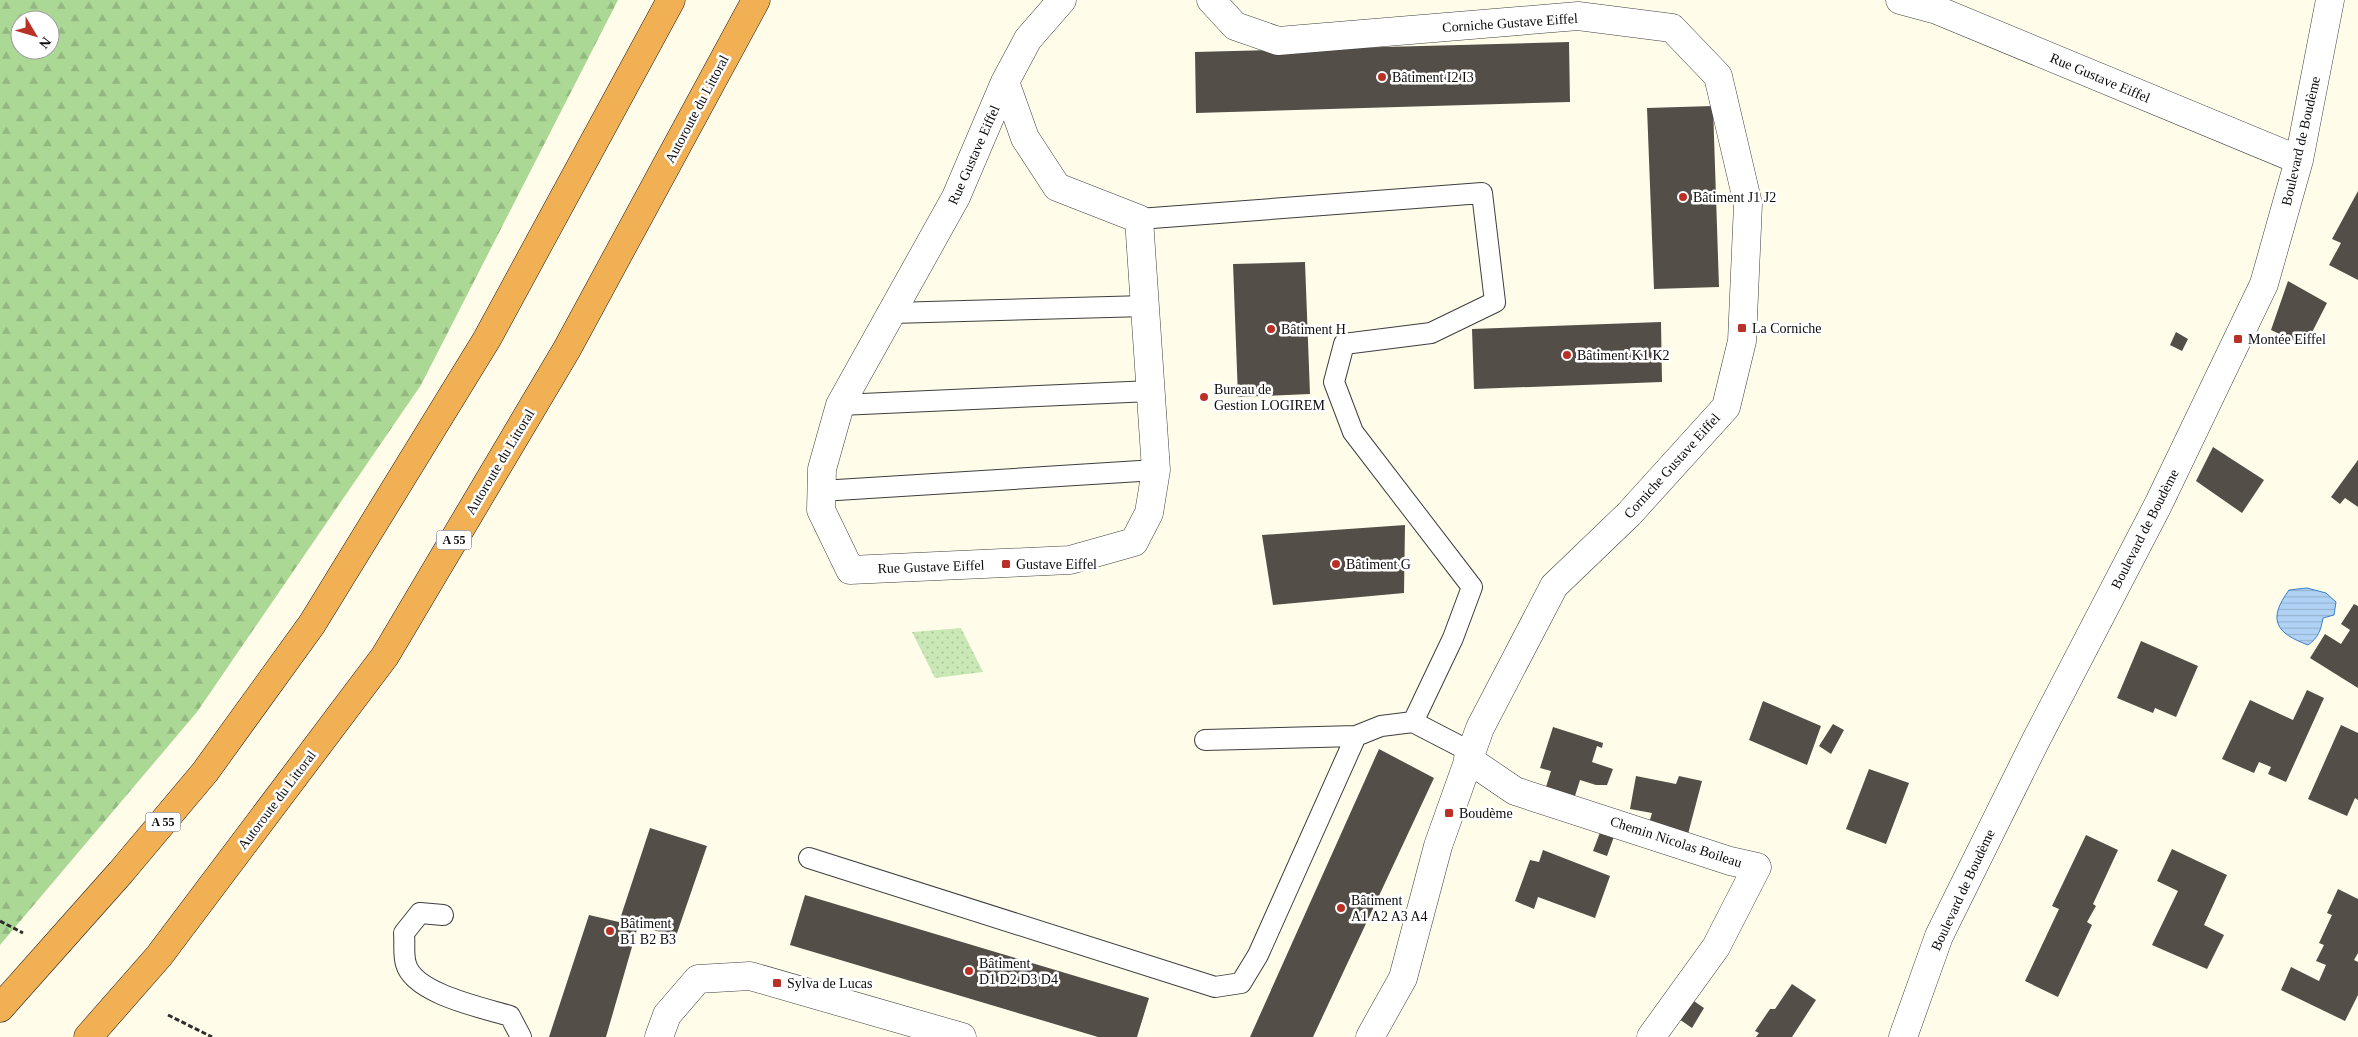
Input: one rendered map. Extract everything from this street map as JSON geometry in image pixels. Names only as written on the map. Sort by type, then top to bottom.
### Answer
[{"type":"highway","name":"A 55","points":[[0,1008],[121,872],[205,772],[312,624],[487,340],[671,0]]},
{"type":"highway","name":"Autoroute du Littoral","points":[[88,1037],[160,956],[385,656],[567,349],[756,0]]},
{"type":"street","name":"Rue Gustave Eiffel","points":[[1005,82],[1025,138],[1057,187],[1139,218],[1156,470],[1150,513],[1134,542],[1070,560],[850,570],[821,510],[822,469],[840,405],[956,197],[1005,82],[1028,39],[1062,0]]},
{"type":"street","name":"Corniche Gustave Eiffel","points":[[1211,0],[1234,26],[1278,41],[1578,16],[1672,28],[1718,76],[1748,204],[1742,342],[1726,407],[1629,514],[1554,586],[1480,728],[1438,846],[1403,978],[1370,1037]]},
{"type":"street","name":"Rue Gustave Eiffel","points":[[1900,0],[1937,10],[2299,160]]},
{"type":"street","name":"Boulevard de Boudème","points":[[1903,1037],[1939,936],[2036,740],[2158,505],[2264,284],[2299,160],[2330,0]]},
{"type":"street","name":"Chemin Nicolas Boileau","points":[[1470,755],[1515,790],[1730,861],[1757,867],[1716,947],[1651,1037]]},
{"type":"street","points":[[659,1037],[667,1015],[698,979],[750,976],[962,1037]]},
{"type":"lane","points":[[1139,218],[1482,193],[1495,302],[1431,333],[1344,344],[1334,382],[1353,432],[1472,587],[1453,638],[1413,722]]},
{"type":"lane","points":[[892,313],[1146,306]]},
{"type":"lane","points":[[840,405],[1152,392]]},
{"type":"lane","points":[[821,491],[1156,470]]},
{"type":"lane","points":[[1205,740],[1356,736],[1381,726],[1413,722],[1470,755]]},
{"type":"lane","points":[[809,858],[1214,987],[1241,982],[1258,955],[1356,736]]},
{"type":"lane","points":[[443,915],[420,913],[404,933],[406,965],[416,980],[444,996],[510,1016],[522,1037]]},
{"type":"path","points":[[0,921],[26,934]]},
{"type":"path","points":[[168,1015],[212,1037]]},
{"type":"green space","points":[[0,0],[618,0],[421,385],[197,712],[0,945]]},
{"type":"green space","points":[[961,628],[983,672],[935,678],[912,632]]},
{"type":"water","points":[[2307,588],[2326,593],[2336,602],[2334,615],[2323,618],[2318,633],[2308,645],[2288,636],[2278,624],[2277,617],[2282,600],[2289,590]]},
{"type":"building","name":"Bâtiment I2 I3","points":[[1569,42],[1570,102],[1196,113],[1195,52]]},
{"type":"building","name":"Bâtiment J1 J2","points":[[1713,106],[1719,287],[1654,289],[1647,108]]},
{"type":"building","points":[[2358,191],[2358,280],[2329,265],[2341,243],[2332,239]]},
{"type":"building","name":"Bâtiment H","points":[[1305,262],[1310,394],[1238,397],[1233,264]]},
{"type":"building","points":[[2288,281],[2327,303],[2305,346],[2271,330]]},
{"type":"building","name":"Bâtiment K1 K2","points":[[1661,322],[1662,382],[1474,389],[1472,329]]},
{"type":"building","points":[[2176,332],[2188,339],[2182,351],[2170,345]]},
{"type":"building","points":[[2213,447],[2264,480],[2242,513],[2196,481]]},
{"type":"building","points":[[2358,460],[2358,507],[2345,498],[2340,504],[2331,497]]},
{"type":"building","name":"Bâtiment G","points":[[1405,525],[1404,593],[1273,605],[1262,535]]},
{"type":"building","points":[[2354,604],[2358,606],[2358,688],[2310,658],[2325,634],[2341,644],[2350,630],[2341,624]]},
{"type":"building","points":[[2141,641],[2198,666],[2176,717],[2155,708],[2153,713],[2117,698]]},
{"type":"building","points":[[2307,690],[2324,698],[2286,782],[2268,774],[2271,767],[2259,762],[2254,773],[2222,759],[2250,700],[2293,720]]},
{"type":"building","points":[[1763,701],[1821,726],[1807,765],[1749,740]]},
{"type":"building","points":[[1833,724],[1844,730],[1831,754],[1819,746]]},
{"type":"building","points":[[2341,725],[2358,733],[2358,800],[2355,798],[2347,816],[2308,799]]},
{"type":"building","points":[[1553,727],[1603,743],[1602,748],[1597,746],[1592,762],[1613,769],[1607,785],[1596,785],[1580,780],[1574,799],[1545,790],[1551,771],[1540,768]]},
{"type":"building","name":"Bâtiment A1 A2 A3 A4","points":[[1379,749],[1434,778],[1313,1037],[1250,1037]]},
{"type":"building","points":[[1869,769],[1909,783],[1886,844],[1846,829]]},
{"type":"building","points":[[1636,776],[1676,784],[1679,776],[1702,781],[1688,834],[1649,823],[1652,813],[1630,809]]},
{"type":"building","points":[[1602,827],[1616,831],[1607,856],[1593,851]]},
{"type":"building","name":"Bâtiment B1 B2 B3","points":[[650,828],[707,846],[676,936],[638,926],[606,1037],[549,1037],[589,915],[619,922]]},
{"type":"building","points":[[2086,835],[2118,850],[2093,904],[2096,906],[2087,922],[2092,925],[2058,997],[2025,981],[2059,909],[2052,906]]},
{"type":"building","points":[[2172,849],[2227,875],[2204,925],[2224,935],[2207,969],[2152,945],[2178,891],[2157,881]]},
{"type":"building","points":[[1543,850],[1610,876],[1595,918],[1538,897],[1534,909],[1515,901],[1530,860],[1539,862]]},
{"type":"building","points":[[2338,889],[2358,899],[2358,953],[2354,960],[2358,962],[2358,995],[2345,1021],[2281,990],[2291,967],[2319,981],[2326,965],[2316,961],[2324,945],[2319,943],[2332,915],[2327,913]]},
{"type":"building","name":"Bâtiment D1 D2 D3 D4","points":[[805,895],[1149,998],[1137,1037],[1098,1037],[790,945]]},
{"type":"building","points":[[1792,984],[1816,1000],[1792,1037],[1756,1037],[1759,1033],[1755,1031],[1770,1009],[1775,1009]]},
{"type":"building","points":[[1691,999],[1704,1008],[1692,1028],[1679,1019]]},
{"type":"place","name":"Bâtiment I2 I3","points":[[1382,77]]},
{"type":"place","name":"Bâtiment J1 J2","points":[[1683,197]]},
{"type":"place","name":"La Corniche","points":[[1742,328]]},
{"type":"place","name":"Bâtiment H","points":[[1271,329]]},
{"type":"place","name":"Montée Eiffel","points":[[2238,339]]},
{"type":"place","name":"Bâtiment K1 K2","points":[[1567,355]]},
{"type":"place","name":"Bureau de Gestion LOGIREM","points":[[1204,397]]},
{"type":"place","name":"Gustave Eiffel","points":[[1006,564]]},
{"type":"place","name":"Bâtiment G","points":[[1336,564]]},
{"type":"place","name":"Boudème","points":[[1449,813]]},
{"type":"place","name":"Bâtiment A1 A2 A3 A4","points":[[1341,908]]},
{"type":"place","name":"Bâtiment B1 B2 B3","points":[[610,931]]},
{"type":"place","name":"Bâtiment D1 D2 D3 D4","points":[[969,971]]},
{"type":"place","name":"Sylva de Lucas","points":[[777,983]]}]
